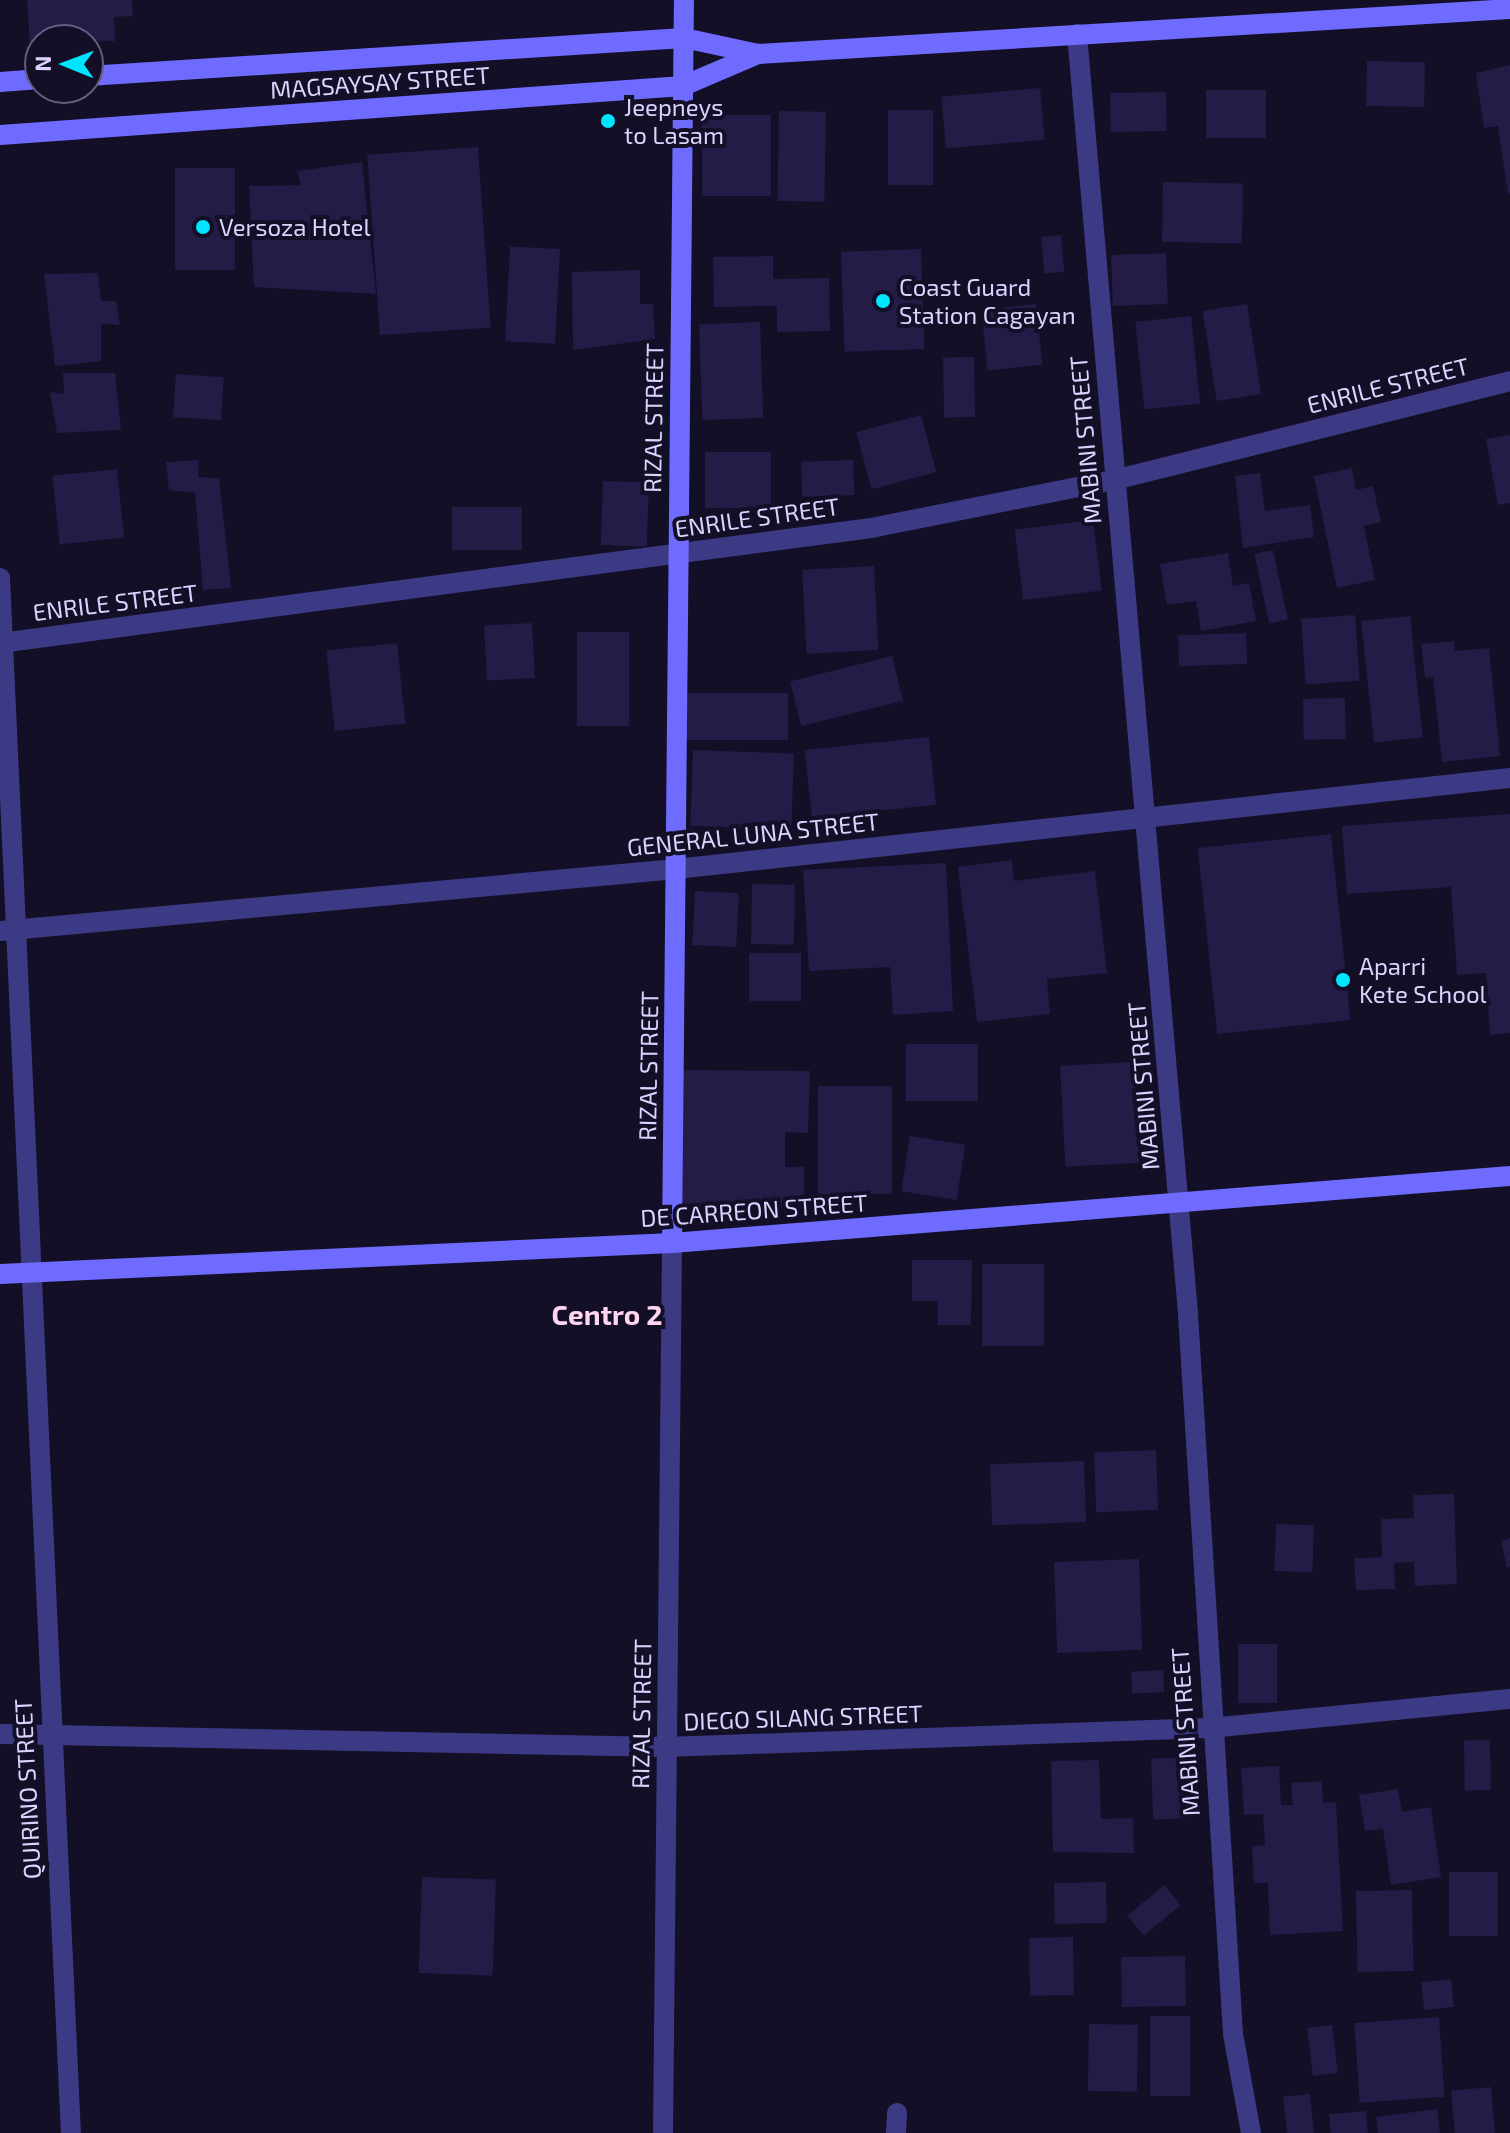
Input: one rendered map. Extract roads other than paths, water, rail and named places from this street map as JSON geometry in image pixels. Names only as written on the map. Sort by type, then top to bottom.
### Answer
[{"type":"street","name":"RIZAL STREET","points":[[663,2133],[684,0]]},
{"type":"street","name":"MAGSAYSAY STREET","points":[[104,75],[684,38],[758,54],[1510,9]]},
{"type":"street","name":"MABINI STREET","points":[[1077,34],[1179,1204],[1209,1728],[1233,2034],[1251,2133]]},
{"type":"street","name":"MAGSAYSAY STREET","points":[[0,135],[683,86],[758,54]]},
{"type":"street","points":[[0,82],[24,80]]},
{"type":"street","name":"ENRILE STREET","points":[[2,643],[871,528],[1114,480],[1510,381]]},
{"type":"street","name":"QUIRINO STREET","points":[[0,578],[7,931],[31,1274],[50,1737],[71,2133]]},
{"type":"street","name":"GENERAL LUNA STREET","points":[[7,931],[676,869],[1510,778]]},
{"type":"street","name":"DE CARREON STREET","points":[[0,1274],[672,1243],[1510,1176]]},
{"type":"street","name":"DIEGO SILANG STREET","points":[[0,1734],[666,1747],[1209,1728],[1510,1699]]},
{"type":"place","name":"Jeepneys to Lasam","points":[[608,121]]},
{"type":"place","name":"Versoza Hotel","points":[[203,227]]},
{"type":"place","name":"Coast Guard Station Cagayan","points":[[883,301]]},
{"type":"place","name":"Aparri Kete School","points":[[1343,980]]},
{"type":"district","name":"Centro 2","points":[[607,1314]]}]
